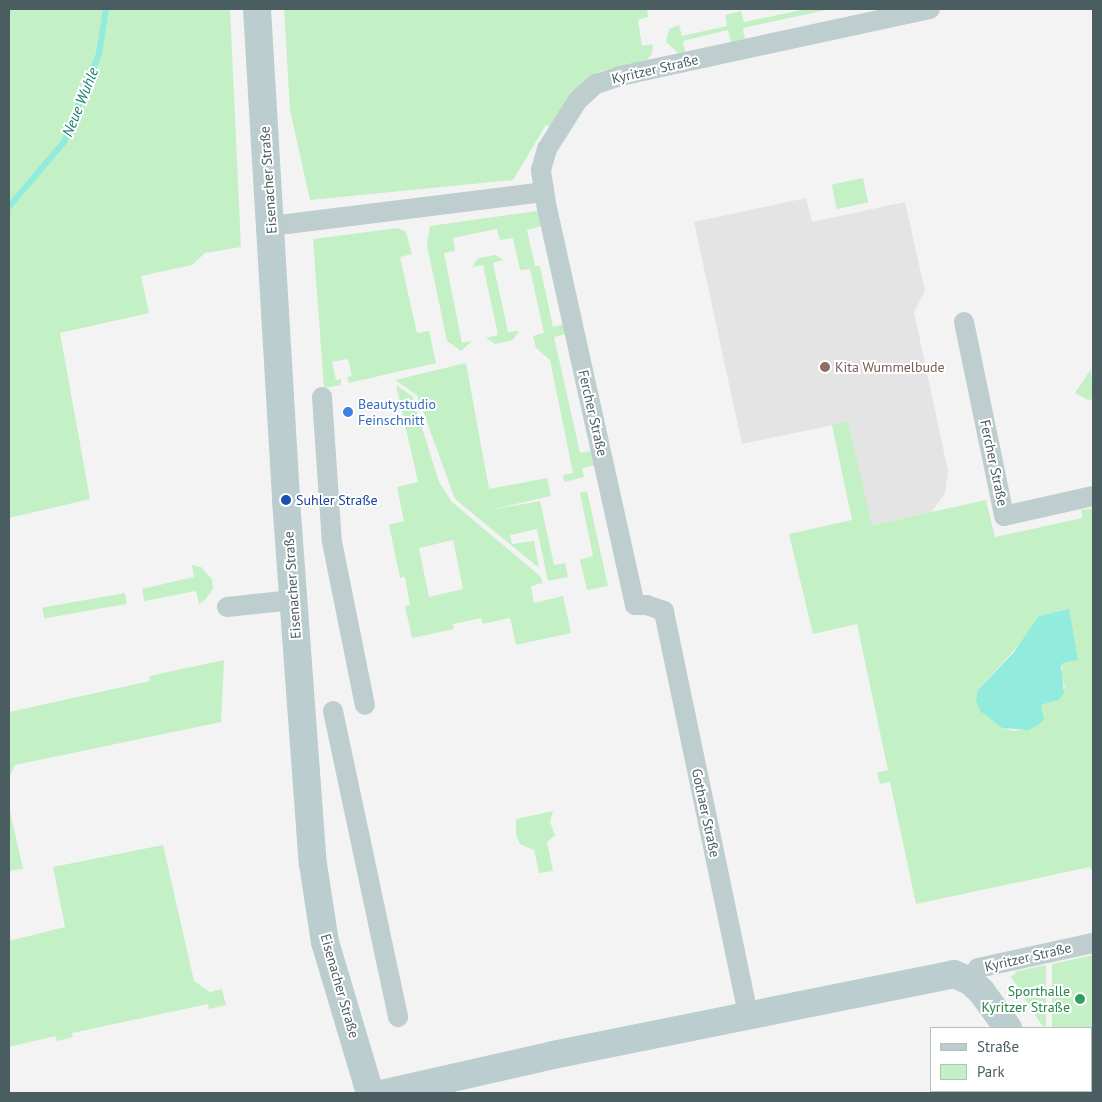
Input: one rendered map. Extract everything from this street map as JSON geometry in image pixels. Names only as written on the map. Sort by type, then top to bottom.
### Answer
[{"type":"street","name":"Eisenacher Straße","points":[[257,9],[293,600],[312,864],[319,908],[334,976],[362,1057],[370,1093]]},
{"type":"street","name":"Kyritzer Straße","points":[[543,192],[541,170],[547,149],[578,100],[596,84],[620,76],[930,9]]},
{"type":"street","points":[[271,226],[543,192]]},
{"type":"street","name":"Fercher Straße","points":[[543,192],[635,605],[647,605],[664,611]]},
{"type":"street","name":"Fercher Straße","points":[[964,322],[1004,516],[1093,496]]},
{"type":"street","points":[[322,397],[332,542],[365,705]]},
{"type":"street","points":[[227,607],[293,600]]},
{"type":"street","name":"Gothaer Straße","points":[[664,611],[748,1014]]},
{"type":"street","points":[[333,711],[398,1017]]},
{"type":"street","name":"Kyritzer Straße","points":[[970,981],[978,968],[1093,943]]},
{"type":"street","points":[[386,1093],[748,1014],[954,974],[970,981],[1007,1027]]},
{"type":"shaded area","name":"Kita Wummelbude","points":[[806,198],[812,222],[905,202],[925,291],[914,312],[948,471],[945,494],[931,512],[871,525],[848,422],[742,444],[694,222]]},
{"type":"shaded area","points":[[1069,609],[1078,660],[1063,663],[1061,667],[1064,693],[1059,700],[1041,705],[1044,720],[1038,725],[1028,730],[1002,728],[980,711],[976,700],[978,690],[1014,652],[1039,616]]},
{"type":"green space","points":[[9,9],[230,9],[241,247],[205,253],[192,265],[141,276],[149,313],[60,333],[90,499],[9,518]]},
{"type":"green space","points":[[284,9],[647,9],[648,17],[638,20],[642,46],[653,44],[652,53],[647,60],[600,71],[587,79],[576,90],[551,127],[546,125],[513,180],[310,200],[290,110]]},
{"type":"green space","points":[[806,9],[831,9],[743,28],[745,39],[731,42],[728,30],[683,41],[685,52],[678,53],[666,42],[669,29],[679,25],[682,36],[727,26],[725,15],[741,11],[744,22]]},
{"type":"green space","points":[[863,178],[868,202],[837,209],[832,185]]},
{"type":"green space","points":[[537,211],[542,226],[527,230],[535,266],[540,266],[553,327],[564,324],[566,334],[554,337],[580,453],[591,451],[595,465],[582,468],[584,477],[564,482],[563,475],[573,473],[550,360],[536,348],[533,336],[544,333],[530,269],[520,270],[513,238],[500,240],[497,229],[453,238],[455,251],[444,253],[462,343],[472,341],[461,351],[447,341],[427,245],[430,226]]},
{"type":"green space","points":[[398,228],[406,232],[412,254],[400,257],[417,333],[429,331],[436,363],[349,383],[347,377],[352,376],[348,359],[332,362],[336,380],[341,379],[341,385],[324,388],[313,239]]},
{"type":"green space","points":[[496,255],[503,260],[493,263],[508,332],[519,331],[513,340],[495,344],[486,338],[498,335],[483,265],[472,267],[478,258]]},
{"type":"green space","points":[[466,363],[489,489],[547,478],[551,496],[489,510],[540,501],[554,565],[565,563],[568,577],[548,581],[537,529],[510,535],[512,544],[534,541],[539,568],[455,499],[417,395],[395,380]]},
{"type":"green space","points":[[1091,369],[1093,399],[1088,400],[1075,393]]},
{"type":"green space","points":[[396,385],[412,396],[439,482],[452,502],[540,576],[543,583],[531,586],[534,603],[563,596],[571,633],[516,645],[510,618],[483,624],[481,618],[453,624],[454,629],[412,638],[405,606],[410,605],[405,577],[400,578],[389,525],[404,521],[397,487],[418,482]],"holes":[[[453,540],[463,589],[429,597],[419,548]]]},
{"type":"green space","points":[[848,421],[872,525],[986,500],[995,537],[1082,518],[1081,510],[1093,508],[1093,873],[1090,867],[916,904],[890,782],[880,784],[877,773],[888,770],[857,624],[813,634],[789,534],[852,520],[832,425]],"holes":[[[1024,639],[1078,660],[1063,663],[1061,676],[1065,687],[1059,700],[1041,705],[1038,725],[1015,731],[1002,728],[980,711],[978,690]]]},
{"type":"green space","points":[[587,491],[608,586],[587,590],[580,560],[593,556],[580,493]]},
{"type":"green space","points":[[192,565],[201,567],[212,579],[213,589],[205,600],[199,604],[196,591],[144,601],[142,589],[194,577]]},
{"type":"green space","points":[[125,593],[127,604],[44,618],[42,608]]},
{"type":"green space","points":[[224,660],[221,722],[15,765],[9,778],[9,712],[150,681],[149,676]]},
{"type":"green space","points":[[9,807],[23,869],[9,871]]},
{"type":"green space","points":[[553,811],[550,822],[555,835],[547,842],[553,871],[539,873],[534,850],[520,844],[516,835],[516,819]]},
{"type":"green space","points":[[163,845],[194,981],[210,992],[222,989],[226,1005],[209,1009],[208,1004],[72,1033],[73,1037],[57,1041],[55,1036],[9,1047],[9,941],[65,927],[53,867]]},
{"type":"green space","points":[[1093,955],[1093,1093],[1082,1092],[1092,1092],[1092,1027],[1052,1027],[1052,964]]},
{"type":"green space","points":[[1046,965],[1046,1025],[1043,1027],[1011,977],[1017,971]]},
{"type":"waterway","name":"Neue Wuhle","points":[[9,207],[64,142],[99,54],[106,9]]},
{"type":"place","name":"Kita Wummelbude","points":[[825,367]]},
{"type":"place","name":"Beautystudio Feinschnitt","points":[[348,412]]},
{"type":"place","name":"Suhler Straße","points":[[286,500]]},
{"type":"place","name":"Sporthalle Kyritzer Straße","points":[[1080,999]]}]
